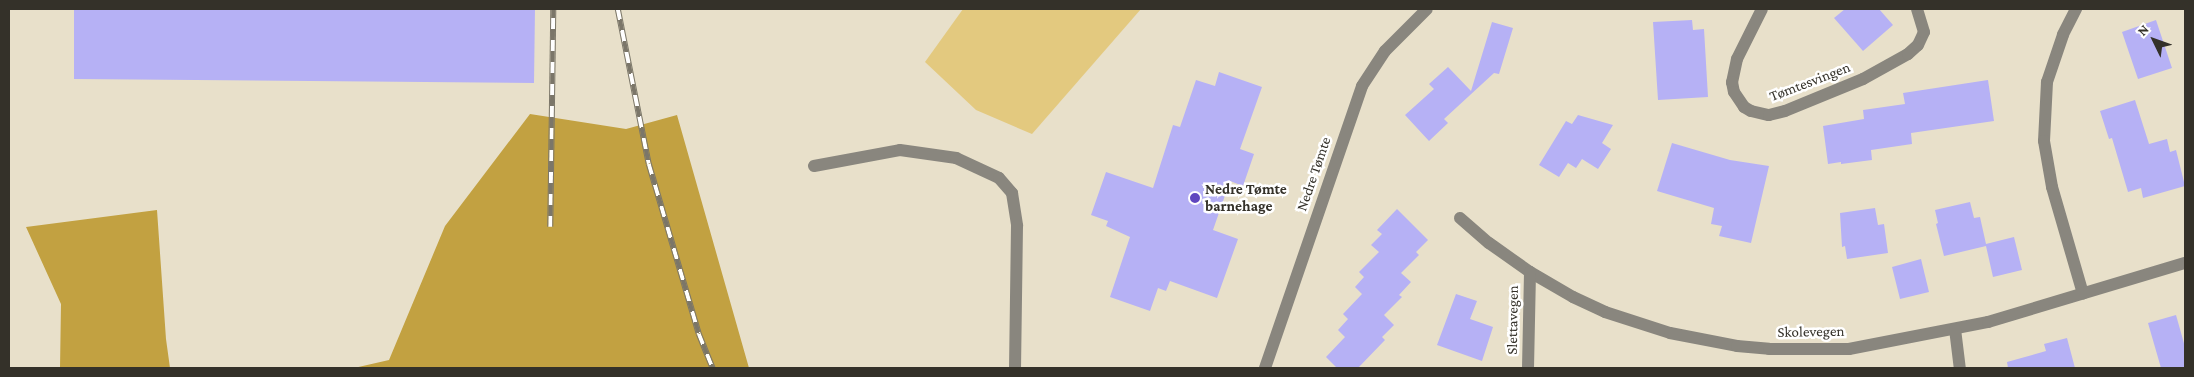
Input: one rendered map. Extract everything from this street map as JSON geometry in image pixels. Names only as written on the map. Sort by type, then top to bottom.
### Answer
[{"type":"street","name":"Nedre Tømte","points":[[1265,368],[1362,86],[1385,51],[1427,9]]},
{"type":"street","name":"Tømtesvingen","points":[[1762,9],[1737,59],[1732,82],[1734,92],[1744,107],[1751,111],[1769,115],[1785,111],[1863,79],[1908,54],[1918,45],[1924,32],[1917,9]]},
{"type":"street","points":[[2076,9],[2062,35],[2050,68],[2044,102],[2044,134],[2052,186],[2083,294]]},
{"type":"street","points":[[814,166],[900,150],[956,158],[999,178],[1012,194],[1016,226],[1014,368]]},
{"type":"street","name":"Skolevegen","points":[[1460,218],[1489,243],[1530,272],[1573,298],[1629,320],[1670,333],[1737,346],[1796,351],[1849,349],[1988,322],[2185,263]]},
{"type":"street","name":"Slettavegen","points":[[1528,368],[1530,272]]},
{"type":"street","points":[[1955,329],[1960,368]]},
{"type":"shaded area","points":[[963,9],[1141,9],[1032,134],[976,110],[925,62]]},
{"type":"shaded area","points":[[530,114],[626,129],[677,115],[749,368],[354,368],[389,360],[445,226]]},
{"type":"shaded area","points":[[157,210],[166,339],[170,368],[60,368],[61,304],[26,227]]},
{"type":"building","points":[[74,9],[535,9],[534,83],[74,79]]},
{"type":"building","points":[[1845,9],[1879,9],[1893,25],[1863,51],[1834,18]]},
{"type":"building","points":[[1692,20],[1693,30],[1704,29],[1708,97],[1658,100],[1653,22]]},
{"type":"building","points":[[2156,20],[2172,68],[2138,79],[2122,32]]},
{"type":"building","points":[[1492,22],[1513,28],[1499,74],[1494,73],[1444,119],[1448,123],[1429,141],[1405,115],[1434,89],[1429,84],[1448,67],[1471,91]]},
{"type":"building","points":[[1219,72],[1262,87],[1240,149],[1254,154],[1243,186],[1230,181],[1213,230],[1238,239],[1217,298],[1170,281],[1166,291],[1158,288],[1150,311],[1110,297],[1130,237],[1106,226],[1108,221],[1091,215],[1106,172],[1153,188],[1173,125],[1180,127],[1196,80],[1215,86]]},
{"type":"building","points":[[1988,80],[1994,121],[1911,133],[1912,144],[1871,150],[1872,160],[1828,164],[1823,126],[1864,119],[1863,110],[1905,104],[1903,93]]},
{"type":"building","points":[[2135,100],[2149,144],[2167,139],[2170,152],[2176,150],[2185,186],[2143,198],[2141,188],[2128,192],[2112,138],[2109,139],[2100,111]]},
{"type":"building","points":[[1578,115],[1613,125],[1602,143],[1611,149],[1598,169],[1582,159],[1576,168],[1568,163],[1559,177],[1539,165],[1566,121],[1572,124]]},
{"type":"building","points":[[1672,143],[1730,160],[1769,166],[1751,243],[1719,236],[1722,226],[1711,224],[1714,208],[1657,191]]},
{"type":"building","points":[[1970,202],[1974,218],[1980,217],[1986,244],[2014,237],[2022,270],[1993,277],[1986,246],[1944,256],[1936,224],[1938,223],[1935,210]]},
{"type":"building","points":[[1875,208],[1878,225],[1884,224],[1888,253],[1847,259],[1845,246],[1842,247],[1840,213]]},
{"type":"building","points":[[1397,209],[1428,240],[1416,252],[1419,255],[1401,273],[1411,282],[1399,295],[1402,297],[1384,315],[1394,325],[1382,337],[1385,340],[1358,368],[1337,368],[1326,357],[1345,337],[1338,330],[1348,319],[1343,314],[1362,294],[1355,287],[1364,277],[1359,272],[1379,252],[1371,245],[1382,234],[1377,230]]},
{"type":"building","points":[[1921,259],[1929,292],[1900,299],[1892,267]]},
{"type":"building","points":[[1456,294],[1477,301],[1470,319],[1493,327],[1482,361],[1437,345]]},
{"type":"building","points":[[2176,315],[2185,347],[2185,368],[2161,368],[2148,323]]},
{"type":"building","points":[[2067,338],[2075,368],[2008,368],[2007,362],[2046,351],[2044,344]]},
{"type":"railway","points":[[550,227],[553,9]]},
{"type":"railway","points":[[618,9],[649,164],[699,334],[713,368]]},
{"type":"place","name":"Nedre Tømte barnehage","points":[[1195,198]]}]
